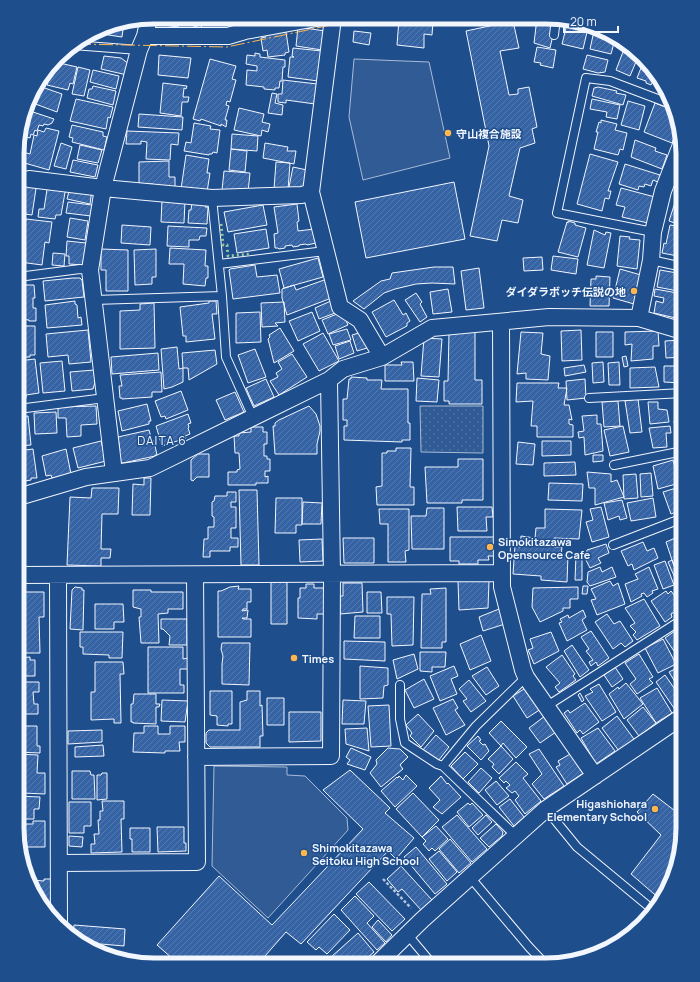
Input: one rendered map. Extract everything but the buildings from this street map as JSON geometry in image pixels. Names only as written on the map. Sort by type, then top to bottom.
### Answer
[{"type":"street","points":[[114,473],[90,270],[103,188],[147,24]]},
{"type":"street","points":[[142,43],[228,36],[246,24]]},
{"type":"street","points":[[332,24],[311,192],[340,307],[360,320],[382,357]]},
{"type":"street","points":[[639,318],[651,260],[653,232],[663,192],[676,158]]},
{"type":"street","points":[[29,179],[103,188],[212,198],[302,195],[311,192]]},
{"type":"street","points":[[24,495],[86,477],[150,468],[329,380],[343,369],[382,357],[432,328],[549,317],[639,318],[676,329]]},
{"type":"street","points":[[501,322],[502,587],[526,677],[595,776]]},
{"type":"street","points":[[196,757],[331,756],[332,574],[329,380]]},
{"type":"street","points":[[24,575],[502,573]]},
{"type":"street","points":[[60,863],[197,862],[195,575]]},
{"type":"street","points":[[58,576],[59,917]]},
{"type":"street","points":[[382,958],[422,920],[546,809],[676,721]]},
{"type":"lane","points":[[554,35],[555,25]]},
{"type":"lane","points":[[83,46],[142,43]]},
{"type":"lane","points":[[653,232],[557,213],[586,78],[610,81],[665,102]]},
{"type":"lane","points":[[212,198],[222,296],[226,357],[253,417]]},
{"type":"lane","points":[[219,264],[325,251]]},
{"type":"lane","points":[[651,260],[676,265]]},
{"type":"lane","points":[[24,276],[80,269],[90,270]]},
{"type":"lane","points":[[94,300],[222,296]]},
{"type":"lane","points":[[589,398],[676,393]]},
{"type":"lane","points":[[24,408],[105,398]]},
{"type":"lane","points":[[614,465],[676,452]]},
{"type":"lane","points":[[613,546],[676,521]]},
{"type":"lane","points":[[547,706],[676,623]]},
{"type":"lane","points":[[443,766],[476,726],[526,677]]},
{"type":"lane","points":[[400,685],[400,719],[405,743],[443,766],[516,836]]},
{"type":"lane","points":[[546,809],[577,846],[649,907]]},
{"type":"lane","points":[[470,877],[539,958]]},
{"type":"lane","points":[[407,934],[427,958]]},
{"type":"path","points":[[383,879],[422,920]]},
{"type":"shaded area","points":[[354,59],[429,62],[450,158],[363,180],[349,117]]},
{"type":"shaded area","points":[[420,406],[483,406],[483,453],[421,452]]},
{"type":"shaded area","points":[[214,766],[287,767],[287,775],[305,776],[347,818],[348,830],[268,918],[212,866]]},
{"type":"hedge","points":[[221,224],[223,245],[227,245],[228,256],[251,254]]},
{"type":"power","points":[[85,44],[227,47],[336,24]]},
{"type":"place","name":"守山複合施設","points":[[448,133]]},
{"type":"place","name":"ダイダラボッチ伝説の地","points":[[634,291]]},
{"type":"place","name":"Simokitazawa Opensource Cafe","points":[[490,547]]},
{"type":"place","name":"Times","points":[[294,658]]},
{"type":"place","name":"Higashiohara Elementary School","points":[[655,809]]},
{"type":"place","name":"Shimokitazawa Seitoku High School","points":[[304,853]]},
{"type":"district","name":"DAITA 6","points":[[162,440]]}]
